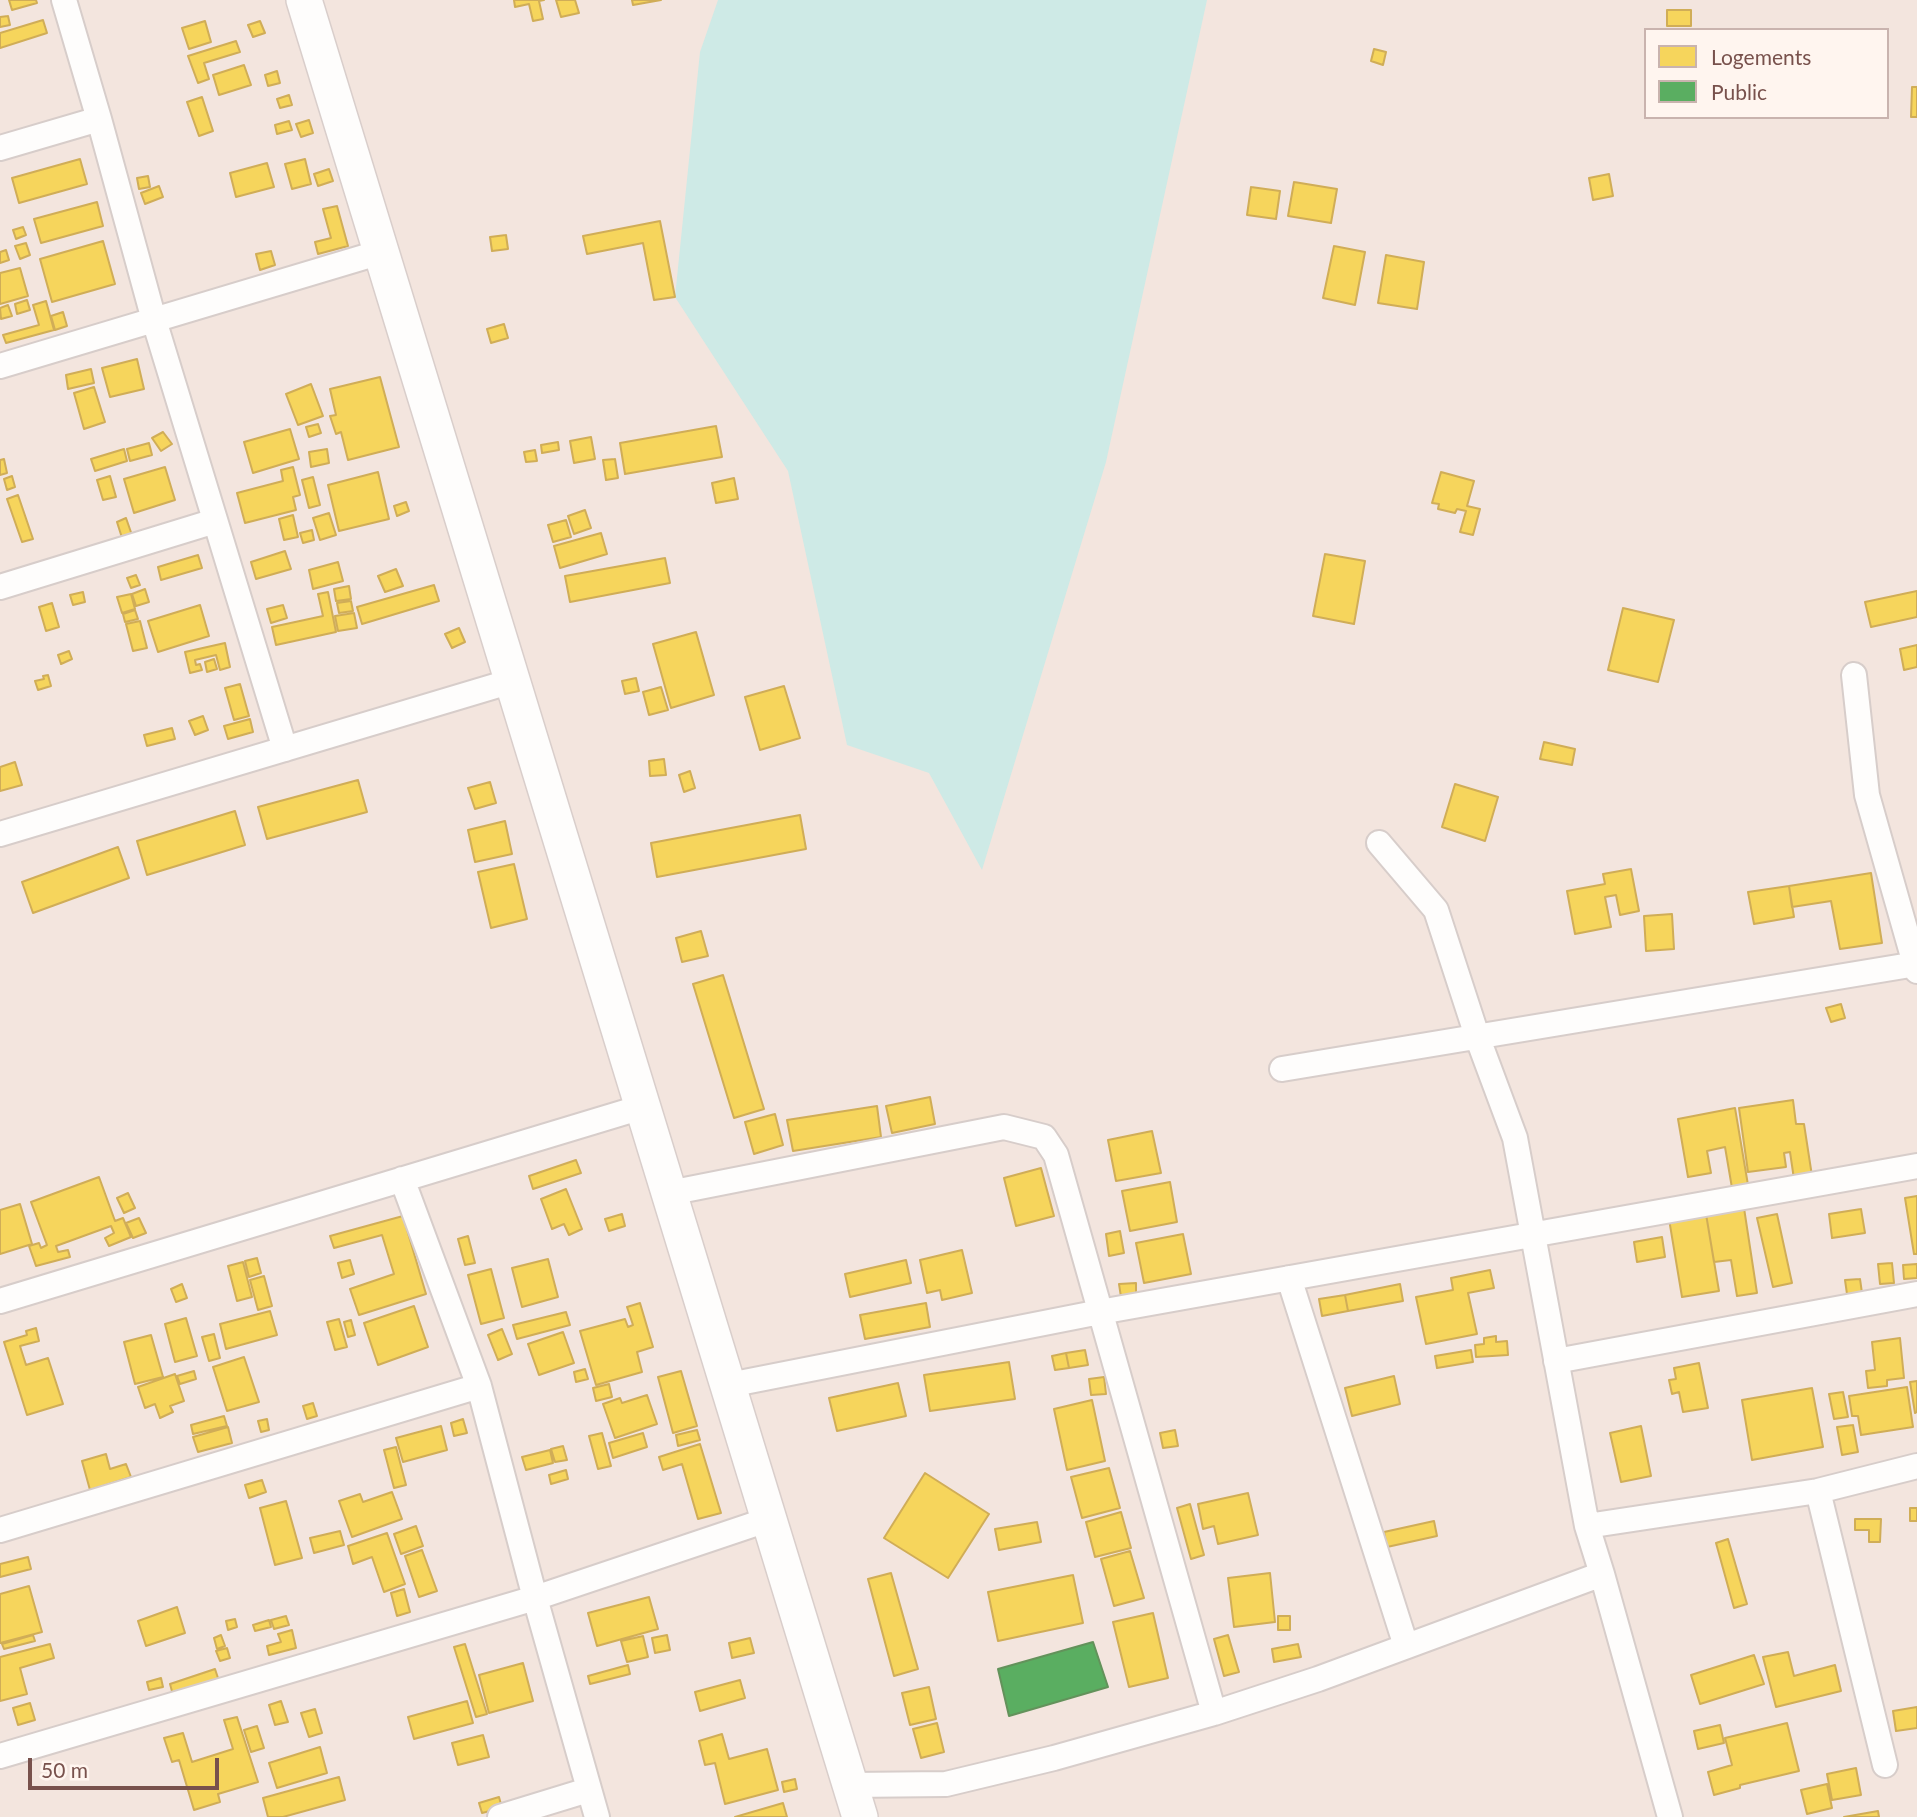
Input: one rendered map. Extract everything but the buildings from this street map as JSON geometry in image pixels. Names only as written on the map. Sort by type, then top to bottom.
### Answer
[{"type":"street","points":[[64,0],[153,320],[285,749]]},
{"type":"street","points":[[304,0],[855,1801],[946,1784],[1054,1758],[1214,1713],[1318,1679],[1602,1574]]},
{"type":"street","points":[[0,148],[99,119]]},
{"type":"street","points":[[0,366],[381,252]]},
{"type":"street","points":[[0,587],[215,521]]},
{"type":"street","points":[[1282,1069],[1916,967],[1867,795],[1854,675]]},
{"type":"street","points":[[0,834],[512,681]]},
{"type":"street","points":[[1379,843],[1436,910],[1477,1036],[1515,1138],[1587,1526],[1670,1817]]},
{"type":"street","points":[[0,1301],[642,1107]]},
{"type":"street","points":[[668,1193],[1004,1127],[1044,1137],[1056,1155],[1214,1713]]},
{"type":"street","points":[[729,1385],[1100,1312],[1917,1166]]},
{"type":"street","points":[[402,1179],[479,1386],[597,1817]]},
{"type":"street","points":[[1289,1278],[1406,1646]]},
{"type":"street","points":[[1556,1361],[1917,1294]]},
{"type":"street","points":[[0,1530],[479,1386]]},
{"type":"street","points":[[1587,1526],[1818,1491],[1917,1466]]},
{"type":"street","points":[[1818,1491],[1885,1765]]},
{"type":"street","points":[[0,1756],[535,1598],[770,1520]]},
{"type":"street","points":[[500,1817],[588,1790]]},
{"type":"shaded area","points":[[0,0],[1917,0],[1917,1817],[0,1817]]},
{"type":"water","points":[[718,0],[1207,0],[1106,462],[982,870],[929,773],[847,745],[788,471],[675,297],[700,52]]}]
